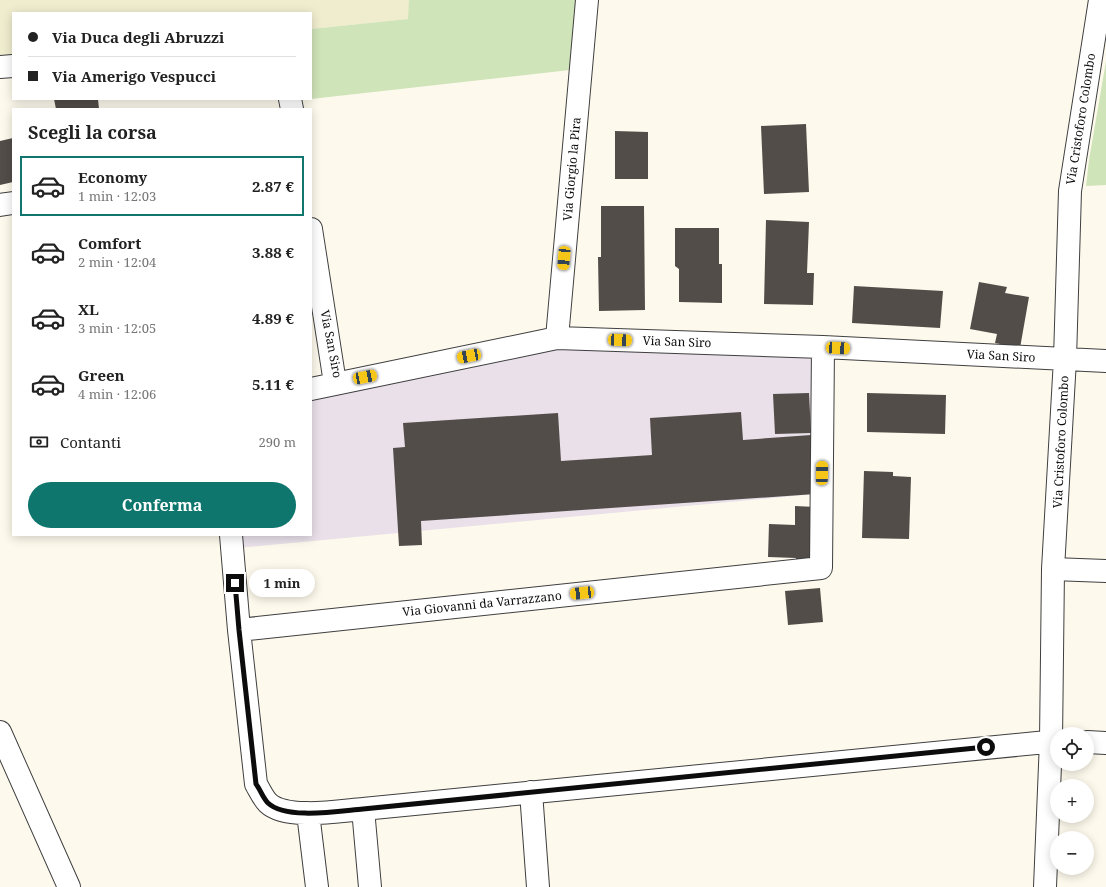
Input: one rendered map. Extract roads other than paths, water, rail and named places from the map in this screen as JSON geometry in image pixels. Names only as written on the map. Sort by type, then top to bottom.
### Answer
[{"type":"street","name":"Via Giorgio la Pira","points":[[557,338],[587,0]]},
{"type":"street","name":"Via Cristoforo Colombo","points":[[1054,727],[1053,569],[1065,359],[1070,191],[1100,0]]},
{"type":"street","points":[[0,67],[12,66]]},
{"type":"street","points":[[0,205],[12,203]]},
{"type":"street","name":"Via San Siro","points":[[312,235],[335,382],[557,338],[1106,361]]},
{"type":"street","name":"Via Giovanni da Varrazzano","points":[[239,630],[821,568],[823,348]]},
{"type":"street","points":[[312,388],[335,382]]},
{"type":"street","points":[[231,536],[239,630],[256,784],[268,803],[283,811],[308,813],[363,809],[1050,741]]},
{"type":"street","points":[[1053,569],[1106,571]]},
{"type":"street","points":[[0,732],[69,887]]},
{"type":"street","points":[[1094,742],[1106,743]]},
{"type":"street","name":"Via Cristoforo Colombo","points":[[1045,887],[1052,771]]},
{"type":"street","points":[[531,792],[538,887]]},
{"type":"street","points":[[363,809],[370,887]]},
{"type":"street","points":[[308,813],[316,887]]}]
